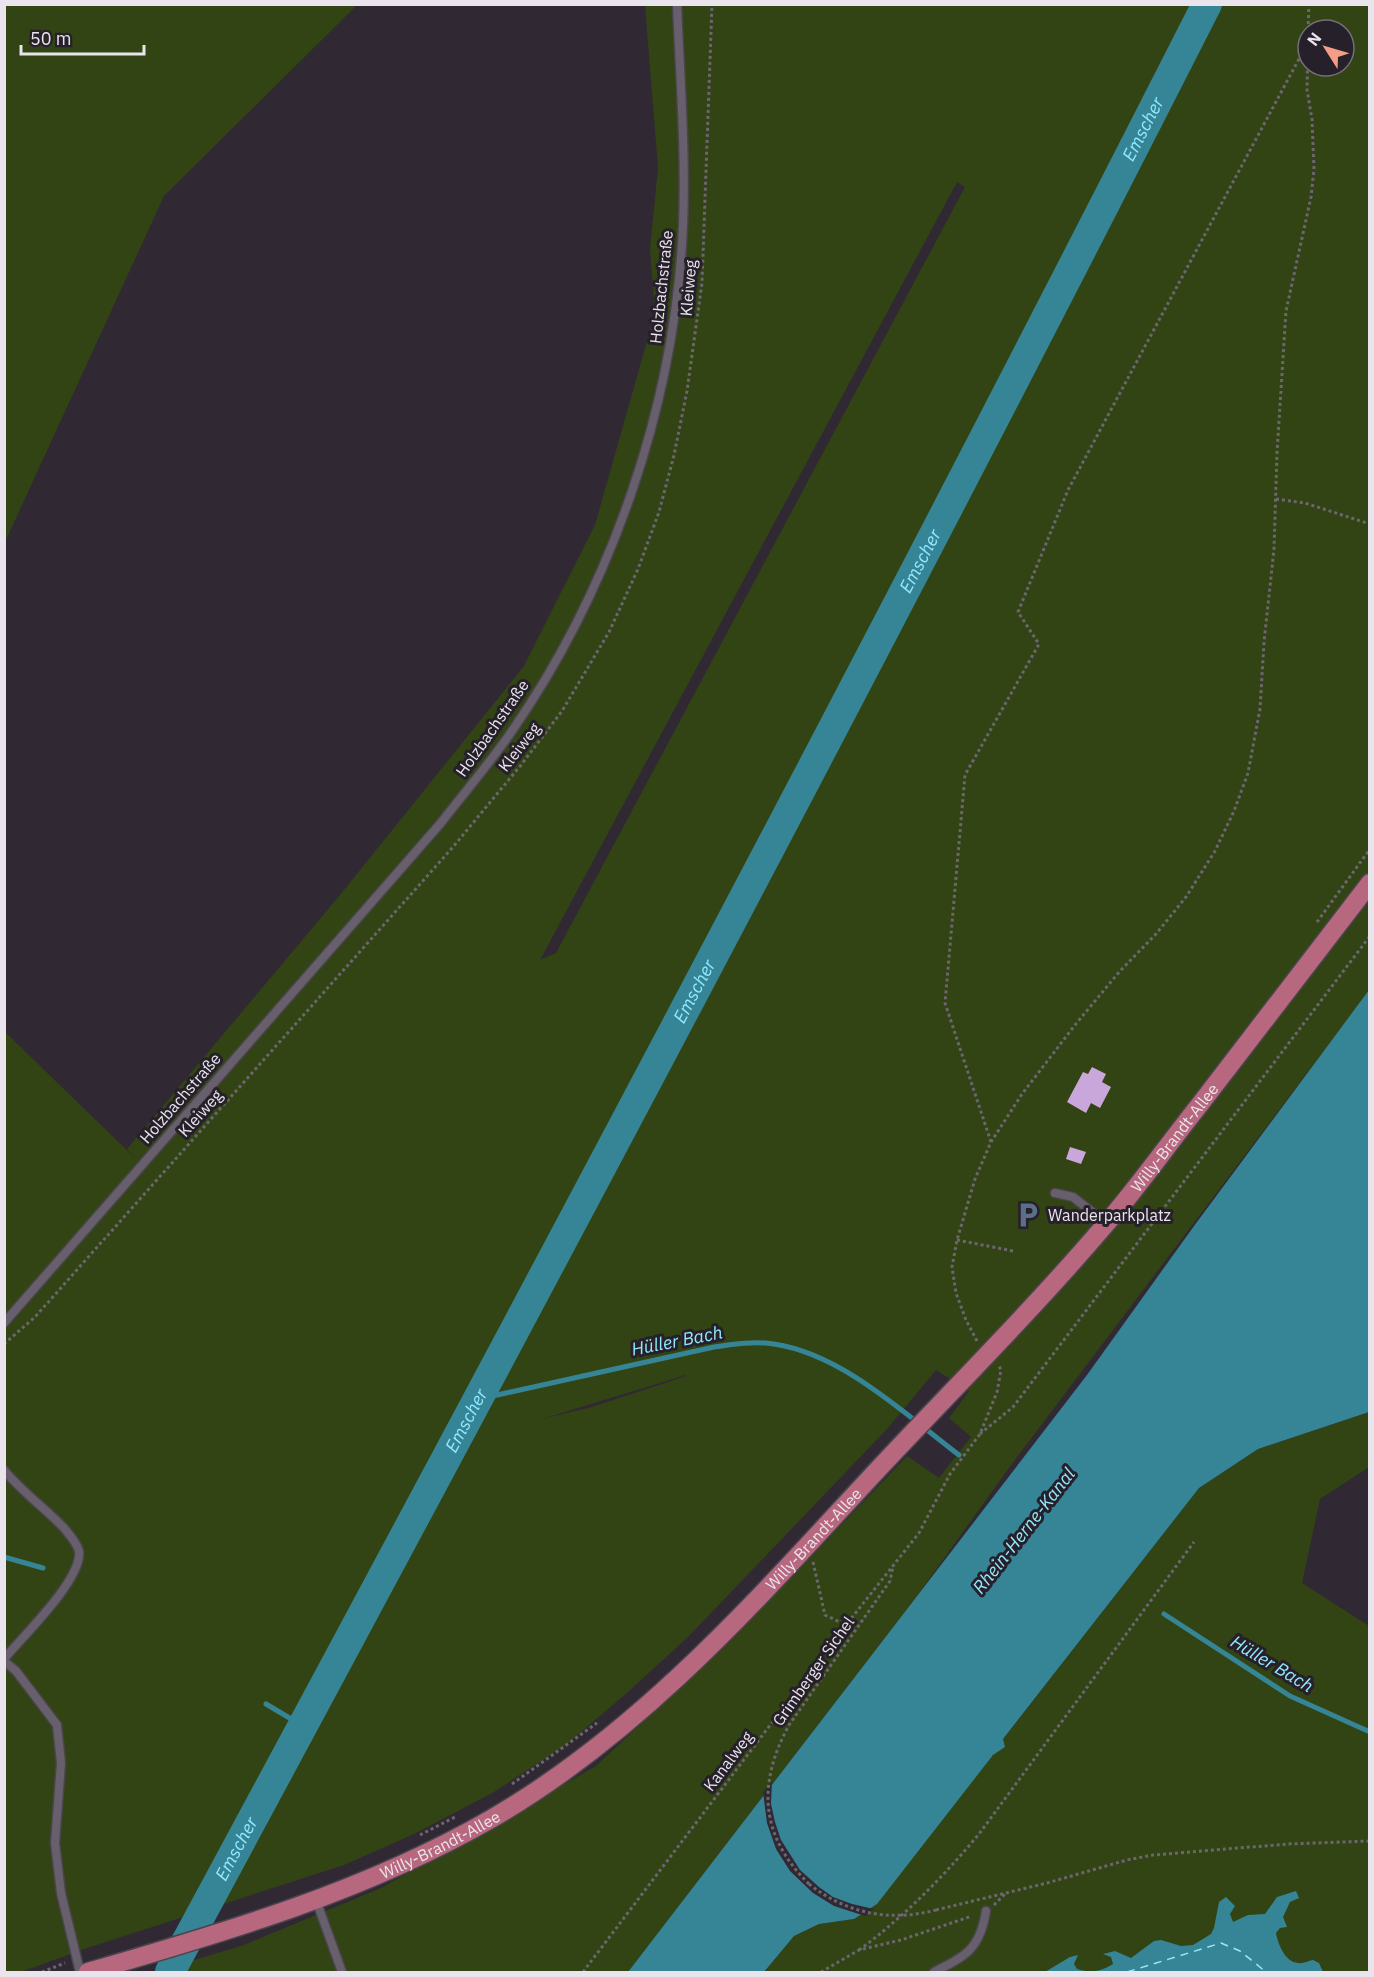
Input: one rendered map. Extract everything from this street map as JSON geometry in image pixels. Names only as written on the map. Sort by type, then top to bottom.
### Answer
[{"type":"main road","name":"Willy-Brandt-Allee","points":[[88,1972],[252,1922],[316,1900],[406,1864],[492,1818],[580,1761],[609,1738],[726,1630],[988,1353],[1106,1224],[1370,883]]},
{"type":"lane","name":"Holzbachstraße","points":[[4,1323],[440,824],[513,730],[567,640],[595,583],[622,519],[644,455],[668,357],[679,279],[683,226],[677,4]]},
{"type":"lane","points":[[1055,1193],[1073,1197],[1106,1224]]},
{"type":"lane","points":[[4,1470],[18,1487],[63,1527],[79,1549],[78,1561],[60,1595],[4,1660],[16,1671],[57,1725],[61,1763],[55,1843],[61,1893],[80,1972]]},
{"type":"lane","points":[[316,1900],[342,1972]]},
{"type":"lane","points":[[934,1972],[975,1946],[986,1911]]},
{"type":"path","name":"Kleiweg","points":[[4,1344],[35,1317],[453,847],[562,711],[609,632],[638,569],[659,512],[687,391],[702,283],[712,4]]},
{"type":"path","points":[[991,1142],[945,1003],[965,775],[1039,644],[1018,612],[1068,490],[1296,64]]},
{"type":"path","points":[[980,1344],[966,1320],[956,1293],[952,1268],[957,1240],[975,1179],[991,1142],[1022,1094],[1075,1025],[1186,897],[1215,851],[1234,812],[1248,773],[1260,709],[1264,642],[1274,549],[1277,453],[1286,311],[1311,197],[1314,169],[1307,78]]},
{"type":"path","points":[[1276,499],[1305,503],[1370,524]]},
{"type":"path","points":[[980,1434],[1013,1407],[1370,936]]},
{"type":"path","points":[[957,1240],[1013,1251]]},
{"type":"path","points":[[980,1434],[998,1392],[1001,1370],[997,1364]]},
{"type":"path","name":"Kanalweg","points":[[583,1972],[846,1625],[919,1533],[950,1474],[980,1434]]},
{"type":"path","points":[[821,1972],[859,1950],[890,1928],[952,1867],[979,1834],[1194,1542]]},
{"type":"path","points":[[806,1546],[814,1565],[825,1615],[846,1625]]},
{"type":"path","name":"Grimberger Sichel","points":[[893,1564],[890,1581],[800,1708],[782,1738],[768,1782],[769,1809],[777,1842],[788,1860],[809,1884],[833,1901],[860,1911],[892,1915],[920,1914],[1153,1855],[1288,1844],[1370,1841]]},
{"type":"path","points":[[512,1784],[598,1722]]},
{"type":"path","points":[[420,1835],[461,1814]]},
{"type":"path","points":[[859,1950],[902,1940],[986,1911],[1007,1892]]},
{"type":"green space","points":[[5,4],[357,5],[164,196],[5,542]]},
{"type":"green space","points":[[645,5],[1369,5],[1369,991],[1011,1465],[917,1596],[628,1972],[154,1972],[244,1945],[381,1888],[596,1766],[791,1578],[907,1456],[939,1478],[971,1437],[949,1418],[969,1391],[936,1370],[887,1429],[688,1637],[567,1744],[494,1792],[414,1834],[344,1865],[84,1949],[21,1972],[5,1972],[4,1031],[135,1158],[127,1149],[340,895],[524,666],[595,525],[655,313],[650,249],[658,168]],"holes":[[[957,182],[965,187],[556,953],[540,960]],[[686,1375],[592,1407],[542,1419]]]},
{"type":"green space","points":[[1369,1412],[1369,1467],[1320,1499],[1302,1583],[1369,1626],[1369,1972],[764,1972],[794,1936],[819,1924],[854,1919],[993,1755],[1005,1747],[1003,1739],[1199,1488],[1258,1449]]},
{"type":"water","name":"Rhein-Herne-Kanal","points":[[1369,990],[1369,1412],[1258,1449],[1199,1488],[1003,1739],[1005,1747],[993,1755],[877,1904],[854,1919],[819,1924],[794,1936],[764,1972],[628,1972],[1087,1375]]},
{"type":"water","points":[[1296,1891],[1299,1898],[1290,1902],[1283,1917],[1287,1927],[1280,1928],[1276,1933],[1278,1942],[1283,1952],[1293,1962],[1304,1963],[1313,1960],[1319,1963],[1323,1972],[1045,1972],[1070,1957],[1078,1955],[1074,1964],[1077,1969],[1091,1971],[1104,1969],[1113,1964],[1111,1957],[1103,1954],[1115,1951],[1131,1958],[1154,1941],[1161,1940],[1181,1946],[1193,1945],[1211,1934],[1219,1902],[1226,1897],[1235,1906],[1230,1914],[1233,1922],[1248,1915],[1265,1914],[1277,1897]]},
{"type":"pier","points":[[772,1781],[771,1804],[775,1822],[781,1840],[800,1870],[833,1897],[874,1909],[865,1916],[834,1906],[813,1893],[790,1871],[776,1849],[767,1823],[763,1792]]},
{"type":"building","points":[[1092,1067],[1106,1074],[1102,1082],[1111,1087],[1100,1108],[1091,1103],[1086,1113],[1067,1102],[1083,1072],[1088,1074]]},
{"type":"building","points":[[1070,1147],[1086,1152],[1081,1164],[1066,1159]]},
{"type":"waterway","name":"Emscher","points":[[170,1972],[824,745],[1207,4]]},
{"type":"waterway","name":"Hüller Bach","points":[[479,1399],[714,1347],[767,1343],[799,1350],[848,1373],[895,1404],[959,1455]]},
{"type":"waterway","points":[[4,1557],[43,1568]]},
{"type":"waterway","name":"Hüller Bach","points":[[1164,1614],[1290,1696],[1370,1732]]},
{"type":"waterway","points":[[266,1704],[303,1726]]},
{"type":"ferry route","points":[[1127,1972],[1221,1943],[1240,1951],[1266,1972]]},
{"type":"place","name":"Wanderparkplatz","points":[[1028,1215]]}]
